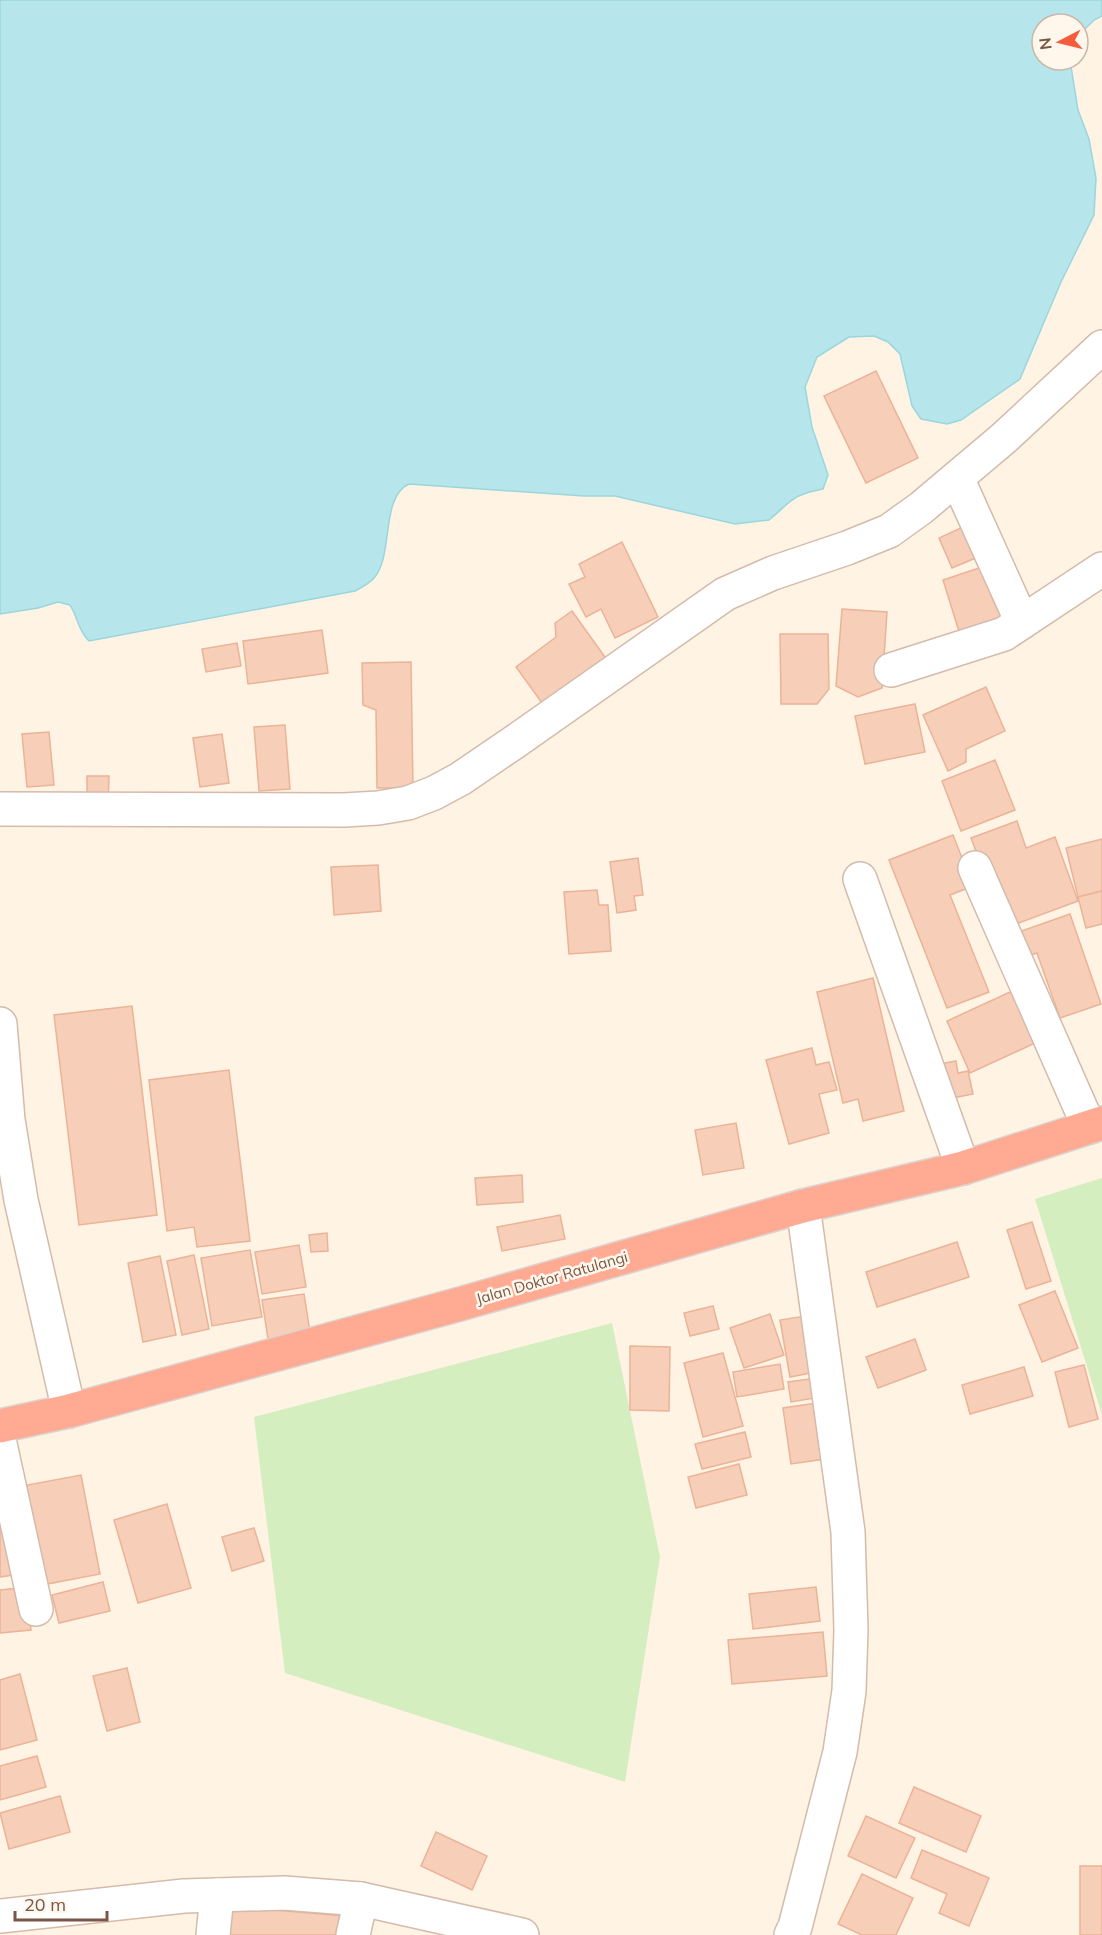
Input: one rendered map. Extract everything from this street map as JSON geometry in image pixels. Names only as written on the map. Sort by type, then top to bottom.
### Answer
[{"type":"highway","name":"Jalan Doktor Ratulangi","points":[[0,1426],[69,1411],[460,1304],[802,1206],[963,1168],[1096,1125]]},
{"type":"street","points":[[0,809],[345,810],[408,803],[434,793],[460,779],[725,594],[773,573],[889,531],[921,508],[1004,438],[1102,347]]},
{"type":"street","points":[[957,478],[1022,622]]},
{"type":"street","points":[[891,670],[1004,634],[1102,568]]},
{"type":"street","points":[[975,868],[1096,1125]]},
{"type":"street","points":[[860,879],[963,1168]]},
{"type":"street","points":[[0,1024],[8,1120],[21,1200],[69,1411]]},
{"type":"street","points":[[796,1932],[840,1752],[849,1691],[851,1630],[848,1532],[802,1206]]},
{"type":"street","points":[[0,1444],[36,1609]]},
{"type":"street","points":[[0,1916],[184,1896],[284,1893],[360,1899],[522,1935]]},
{"type":"street","points":[[213,1935],[217,1895]]},
{"type":"street","points":[[353,1935],[360,1899]]},
{"type":"green space","points":[[1102,1178],[1102,1415],[1035,1199]]},
{"type":"green space","points":[[612,1323],[660,1557],[625,1782],[285,1673],[254,1417]]},
{"type":"water","points":[[0,0],[1102,0],[1102,16],[1090,24],[1090,12],[1030,12],[1030,72],[1072,72],[1078,110],[1089,139],[1096,178],[1094,215],[1061,282],[1020,379],[961,420],[947,424],[921,419],[912,406],[900,354],[888,342],[874,336],[849,337],[817,357],[805,387],[812,427],[828,475],[823,489],[798,496],[769,520],[735,524],[615,496],[584,496],[409,484],[400,491],[394,501],[380,568],[372,580],[355,591],[89,641],[70,605],[58,602],[38,608],[0,614]]},
{"type":"building","points":[[876,371],[918,458],[866,483],[824,396]]},
{"type":"building","points":[[965,526],[978,557],[952,568],[939,538]]},
{"type":"building","points":[[622,542],[658,617],[615,638],[601,609],[586,617],[569,584],[585,577],[579,564]]},
{"type":"building","points":[[985,566],[1005,628],[962,641],[943,580]]},
{"type":"building","points":[[842,609],[887,612],[882,688],[858,697],[836,686]]},
{"type":"building","points":[[572,611],[610,664],[547,710],[516,667],[556,637],[555,623]]},
{"type":"building","points":[[322,630],[328,673],[248,684],[243,641]]},
{"type":"building","points":[[780,634],[828,634],[829,689],[817,704],[781,704]]},
{"type":"building","points":[[237,643],[241,666],[206,672],[202,649]]},
{"type":"building","points":[[411,662],[413,788],[377,788],[376,710],[363,705],[362,663]]},
{"type":"building","points":[[986,687],[1005,731],[966,749],[966,762],[948,771],[923,715]]},
{"type":"building","points":[[915,704],[925,752],[865,764],[855,716]]},
{"type":"building","points":[[285,725],[290,789],[259,791],[254,727]]},
{"type":"building","points":[[49,732],[54,785],[27,787],[22,734]]},
{"type":"building","points":[[222,734],[229,783],[200,787],[193,738]]},
{"type":"building","points":[[995,760],[1015,810],[961,831],[942,781]]},
{"type":"building","points":[[87,776],[109,776],[108,807],[87,807]]},
{"type":"building","points":[[1017,821],[1026,848],[1055,837],[1078,901],[1005,928],[971,838]]},
{"type":"building","points":[[953,835],[973,886],[950,895],[989,992],[947,1008],[889,860]]},
{"type":"building","points":[[1102,839],[1102,891],[1078,897],[1066,848]]},
{"type":"building","points":[[638,858],[643,895],[634,896],[636,910],[617,913],[610,862]]},
{"type":"building","points":[[378,865],[381,911],[334,915],[331,867]]},
{"type":"building","points":[[597,890],[599,905],[608,905],[611,951],[569,954],[564,892]]},
{"type":"building","points":[[1102,891],[1102,924],[1086,928],[1078,897]]},
{"type":"building","points":[[1070,914],[1101,1004],[1060,1018],[1037,953],[1025,957],[1016,933]]},
{"type":"building","points":[[873,978],[904,1111],[863,1121],[858,1099],[843,1103],[817,992]]},
{"type":"building","points":[[1023,986],[1046,1038],[970,1073],[947,1021]]},
{"type":"building","points":[[132,1006],[157,1215],[79,1225],[54,1015]]},
{"type":"building","points":[[812,1048],[816,1065],[829,1062],[837,1090],[819,1094],[829,1133],[789,1144],[766,1060]]},
{"type":"building","points":[[956,1061],[958,1073],[968,1071],[973,1094],[948,1099],[940,1064]]},
{"type":"building","points":[[229,1070],[250,1241],[197,1247],[194,1227],[167,1231],[149,1080]]},
{"type":"building","points":[[736,1123],[744,1168],[703,1175],[695,1130]]},
{"type":"building","points":[[522,1175],[523,1202],[477,1205],[475,1178]]},
{"type":"building","points":[[560,1215],[565,1239],[502,1251],[497,1227]]},
{"type":"building","points":[[1032,1222],[1051,1281],[1026,1289],[1007,1230]]},
{"type":"building","points":[[327,1233],[328,1251],[311,1252],[309,1235]]},
{"type":"building","points":[[957,1242],[969,1277],[877,1307],[866,1272]]},
{"type":"building","points":[[299,1245],[306,1287],[262,1294],[255,1252]]},
{"type":"building","points":[[250,1250],[262,1317],[212,1326],[201,1258]]},
{"type":"building","points":[[194,1255],[209,1329],[182,1335],[167,1261]]},
{"type":"building","points":[[160,1256],[176,1335],[143,1342],[128,1263]]},
{"type":"building","points":[[1055,1291],[1078,1348],[1042,1362],[1019,1305]]},
{"type":"building","points":[[304,1294],[310,1332],[268,1339],[262,1300]]},
{"type":"building","points":[[713,1306],[719,1329],[690,1336],[684,1313]]},
{"type":"building","points":[[770,1314],[784,1355],[744,1368],[730,1328]]},
{"type":"building","points":[[812,1315],[821,1371],[790,1377],[780,1320]]},
{"type":"building","points":[[915,1339],[926,1370],[878,1388],[866,1357]]},
{"type":"building","points":[[630,1346],[670,1347],[669,1411],[630,1410]]},
{"type":"building","points":[[723,1353],[743,1426],[703,1437],[684,1363]]},
{"type":"building","points":[[780,1364],[784,1389],[737,1397],[733,1372]]},
{"type":"building","points":[[1084,1365],[1098,1419],[1069,1427],[1055,1372]]},
{"type":"building","points":[[1024,1367],[1033,1396],[970,1414],[962,1385]]},
{"type":"building","points":[[824,1377],[827,1396],[791,1402],[788,1382]]},
{"type":"building","points":[[817,1403],[825,1459],[791,1464],[783,1408]]},
{"type":"building","points":[[745,1432],[751,1457],[702,1469],[695,1444]]},
{"type":"building","points":[[739,1464],[747,1495],[696,1508],[688,1477]]},
{"type":"building","points":[[81,1475],[100,1574],[42,1585],[22,1486]]},
{"type":"building","points":[[0,1494],[13,1575],[0,1577]]},
{"type":"building","points":[[167,1504],[191,1588],[138,1603],[114,1520]]},
{"type":"building","points":[[254,1528],[264,1561],[232,1571],[222,1537]]},
{"type":"building","points":[[103,1582],[110,1611],[59,1623],[52,1595]]},
{"type":"building","points":[[27,1587],[31,1630],[0,1633],[0,1590]]},
{"type":"building","points":[[816,1587],[820,1621],[753,1629],[749,1594]]},
{"type":"building","points":[[823,1632],[827,1676],[732,1684],[728,1640]]},
{"type":"building","points":[[127,1668],[140,1722],[107,1731],[93,1676]]},
{"type":"building","points":[[20,1674],[37,1740],[0,1750],[0,1680]]},
{"type":"building","points":[[37,1756],[46,1787],[0,1800],[0,1766]]},
{"type":"building","points":[[914,1787],[981,1816],[966,1852],[899,1823]]},
{"type":"building","points":[[60,1796],[70,1832],[9,1849],[0,1813]]},
{"type":"building","points":[[866,1816],[915,1838],[896,1878],[848,1856]]},
{"type":"building","points":[[436,1832],[487,1856],[472,1890],[421,1866]]},
{"type":"building","points":[[922,1850],[989,1878],[969,1926],[939,1913],[947,1894],[911,1878]]},
{"type":"building","points":[[1080,1866],[1102,1866],[1102,1935],[1080,1935]]},
{"type":"building","points":[[862,1874],[913,1898],[896,1935],[862,1935],[838,1924]]},
{"type":"building","points":[[218,1905],[344,1916],[343,1935],[215,1935]]}]
